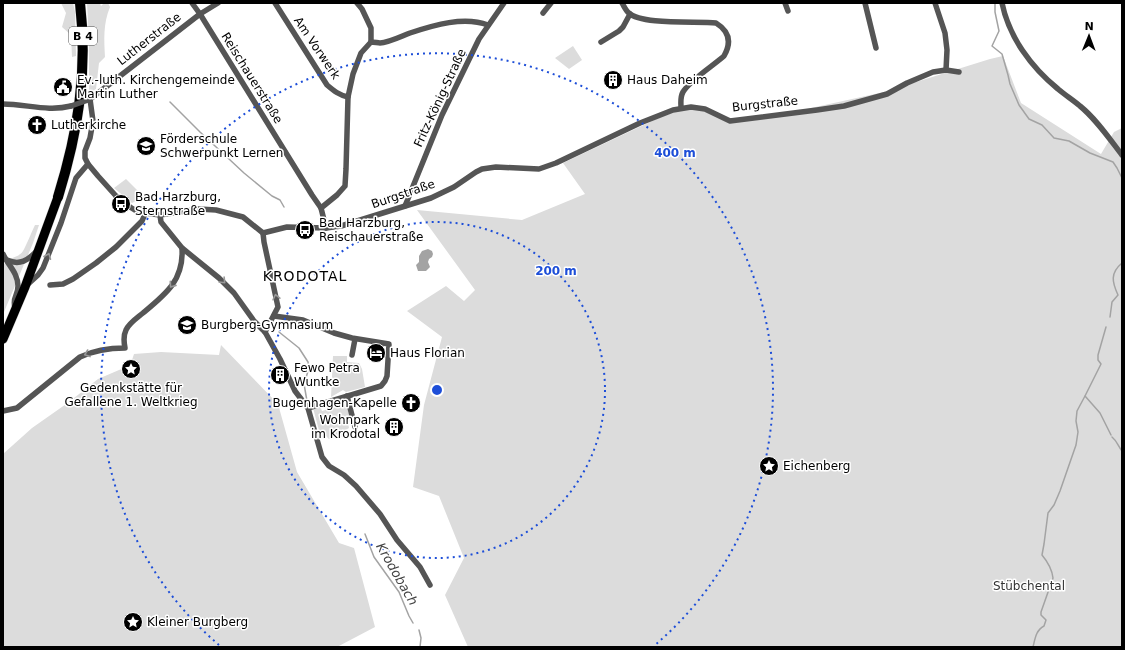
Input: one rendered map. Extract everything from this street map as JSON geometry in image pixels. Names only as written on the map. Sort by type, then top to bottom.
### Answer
[{"type":"highway","name":"B 4","points":[[58,197],[72,150],[81,96],[83,48],[80,3]]},
{"type":"main road","name":"B 4","points":[[3,339],[25,287],[58,197]]},
{"type":"street","name":"Reischauerstraße","points":[[192,3],[321,208],[326,228]]},
{"type":"street","name":"Lutherstraße","points":[[3,104],[37,108],[63,108],[89,100],[200,14],[218,3]]},
{"type":"street","name":"Am Vorwerk","points":[[275,3],[327,85],[342,96],[348,97]]},
{"type":"street","points":[[321,208],[337,195],[345,186],[348,97],[353,74],[361,53],[371,42],[371,28],[362,9],[357,3]]},
{"type":"street","name":"Fritz-König-Straße","points":[[405,206],[442,115],[479,39],[504,3]]},
{"type":"street","points":[[543,13],[551,3]]},
{"type":"street","points":[[622,3],[630,14],[652,21],[716,23],[725,30],[728,36],[728,50],[724,56],[687,86],[681,96],[681,108]]},
{"type":"street","points":[[785,3],[788,11]]},
{"type":"street","points":[[865,3],[876,48]]},
{"type":"street","points":[[935,3],[945,33],[947,50],[946,70]]},
{"type":"street","points":[[1002,3],[1004,15],[1031,64],[1057,89],[1092,117],[1122,155]]},
{"type":"street","points":[[601,42],[619,31],[630,14]]},
{"type":"street","points":[[371,42],[381,43],[420,29],[447,23],[468,21],[480,22],[488,25]]},
{"type":"street","name":"Burgstraße","points":[[263,233],[287,227],[326,228],[341,226],[431,198],[454,187],[482,169],[496,167],[539,168],[556,164],[640,123],[681,108],[691,107],[704,109],[730,121],[817,110],[844,106],[887,94],[907,83],[934,72],[946,70],[959,72]]},
{"type":"street","points":[[89,100],[93,121],[90,138],[85,151],[85,158],[88,164],[116,196],[138,212],[145,214],[160,215],[199,209],[216,210],[243,217],[263,233],[278,307],[265,332]]},
{"type":"street","points":[[25,287],[43,268],[61,223],[76,178],[88,164]]},
{"type":"street","points":[[50,286],[68,282],[96,263],[116,247],[142,221],[145,214]]},
{"type":"street","points":[[160,215],[161,222],[170,235],[182,248],[220,278],[234,293],[254,321],[265,332],[280,359],[294,391],[308,408],[322,456],[329,466],[356,486],[380,514],[397,540],[420,567],[430,585]]},
{"type":"street","points":[[7,260],[14,262],[24,261],[40,247]]},
{"type":"street","points":[[3,411],[17,408],[80,357],[89,352],[112,348],[126,348],[124,337],[129,326],[135,319],[166,293],[178,276],[182,263],[182,248]]},
{"type":"street","points":[[3,254],[18,282],[18,291],[13,301],[16,310]]},
{"type":"street","points":[[274,316],[303,320],[355,339],[389,344],[387,376],[381,386],[308,408]]},
{"type":"street","points":[[352,355],[355,339]]},
{"type":"street","points":[[347,396],[355,427]]},
{"type":"green space","points":[[61,3],[73,3],[75,12],[76,56],[72,57],[71,35],[62,27],[66,13]]},
{"type":"green space","points":[[87,3],[100,3],[101,6],[104,3],[108,3],[110,7],[105,26],[105,57],[99,63],[96,89],[89,93],[89,40]]},
{"type":"green space","points":[[573,46],[582,60],[569,69],[555,58]]},
{"type":"green space","name":"Stübchental","points":[[1003,56],[1021,103],[1101,154],[1114,132],[1122,128],[1122,647],[468,647],[445,595],[464,558],[439,496],[413,487],[424,405],[442,337],[407,311],[446,286],[464,301],[475,290],[417,210],[522,220],[585,194],[563,163],[669,113],[688,109],[704,111],[727,122],[756,120],[884,92]]},
{"type":"green space","points":[[126,179],[144,197],[132,203],[114,188]]},
{"type":"green space","points":[[35,225],[39,225],[33,243],[3,312],[3,266],[8,261],[21,254]]},
{"type":"green space","points":[[221,345],[278,404],[297,472],[339,543],[354,548],[375,627],[337,647],[3,647],[3,454],[32,428],[98,379],[133,364],[132,360],[134,354],[161,352],[219,355]]},
{"type":"green space","points":[[333,356],[347,356],[347,362],[359,363],[362,369],[365,387],[346,392],[343,390],[331,397]]},
{"type":"green space","points":[[346,404],[351,420],[348,423],[349,428],[344,431],[345,436],[329,439],[326,436],[321,438],[313,408],[320,406],[322,411]]},
{"type":"shaded area","points":[[428,249],[432,251],[433,254],[428,262],[430,267],[426,271],[418,271],[416,265],[419,262],[419,256],[422,251]]},
{"type":"waterway","points":[[995,3],[995,12],[999,31],[992,46],[1002,54],[1010,84],[1019,105],[1029,119],[1042,125],[1054,138],[1069,141],[1090,153],[1113,162],[1122,178]]},
{"type":"waterway","name":"Krodobach","points":[[170,102],[244,173],[272,196],[280,200],[284,207]]},
{"type":"waterway","points":[[1110,317],[1112,302],[1118,295],[1114,286],[1113,278],[1115,270],[1122,263]]},
{"type":"waterway","points":[[1033,647],[1035,638],[1044,626],[1046,620],[1041,615],[1041,612],[1053,578],[1052,571],[1042,555],[1048,513],[1054,505],[1060,491],[1076,445],[1078,432],[1076,421],[1077,411],[1101,364],[1098,360],[1098,355],[1106,327]]},
{"type":"waterway","name":"Krodobach","points":[[279,332],[299,348],[308,362],[309,368],[304,384],[307,401]]},
{"type":"waterway","points":[[1085,396],[1100,413],[1111,435]]},
{"type":"waterway","points":[[1112,437],[1122,451]]},
{"type":"waterway","name":"Krodobach","points":[[365,534],[374,557],[399,592],[413,623]]},
{"type":"waterway","name":"Krodobach","points":[[419,630],[421,638],[420,647]]},
{"type":"place","name":"Haus Daheim","points":[[613,80]]},
{"type":"place","name":"Ev.-luth. Kirchengemeinde Martin Luther","points":[[63,87]]},
{"type":"place","name":"Lutherkirche","points":[[37,125]]},
{"type":"place","name":"Förderschule Schwerpunkt Lernen","points":[[146,146]]},
{"type":"place","name":"Bad Harzburg, Sternstraße","points":[[121,204]]},
{"type":"place","name":"Bad Harzburg, Reischauerstraße","points":[[305,230]]},
{"type":"place","name":"Burgberg-Gymnasium","points":[[187,325]]},
{"type":"place","name":"Haus Florian","points":[[376,353]]},
{"type":"place","name":"Gedenkstätte für Gefallene 1. Weltkrieg","points":[[131,369]]},
{"type":"place","name":"Fewo Petra Wuntke","points":[[280,375]]},
{"type":"place","name":"Bugenhagen-Kapelle","points":[[411,403]]},
{"type":"place","name":"Wohnpark im Krodotal","points":[[394,427]]},
{"type":"place","name":"Eichenberg","points":[[769,466]]},
{"type":"place","name":"Kleiner Burgberg","points":[[133,622]]},
{"type":"district","name":"KRODOTAL","points":[[305,276]]}]
